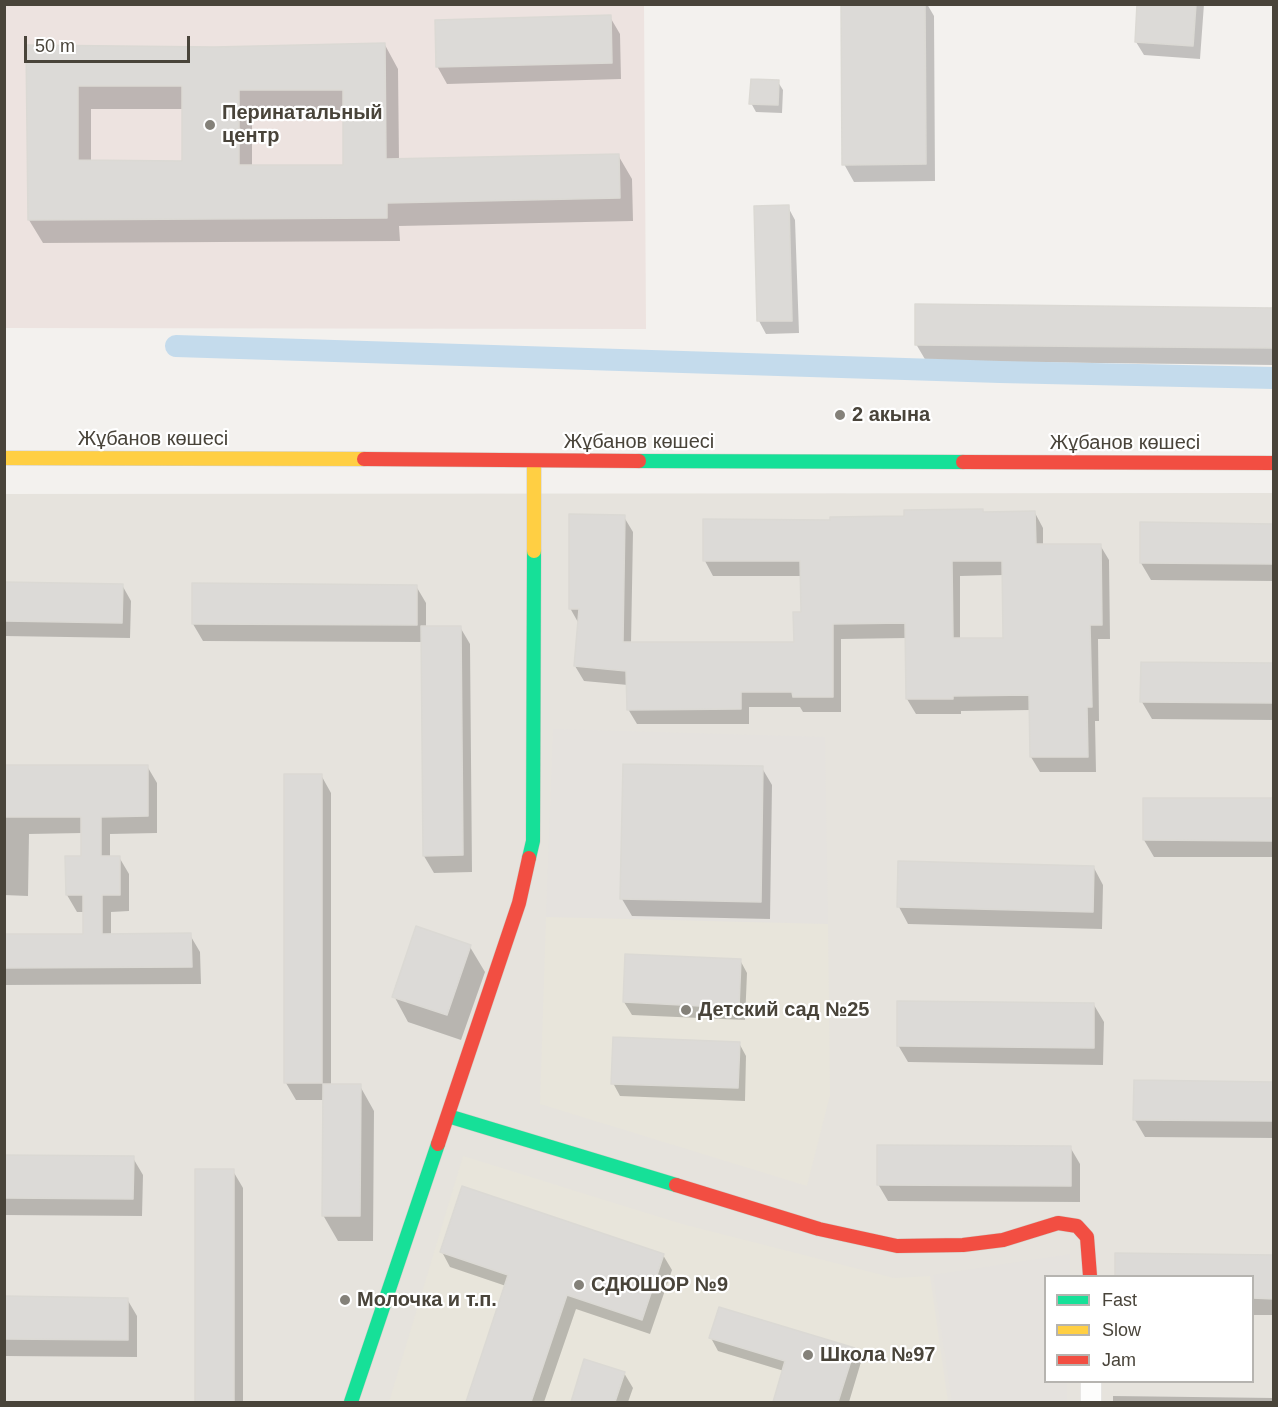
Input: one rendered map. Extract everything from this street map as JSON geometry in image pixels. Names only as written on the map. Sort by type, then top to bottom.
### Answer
[{"type":"street","name":"Жұбанов көшесі","points":[[4,458],[1274,463]]},
{"type":"street","points":[[351,1402],[519,903],[533,842],[534,461]]},
{"type":"street","points":[[448,1116],[819,1229],[897,1246],[963,1245],[1003,1240],[1058,1223],[1077,1226],[1087,1237],[1090,1275]]},
{"type":"street","points":[[1091,1383],[1091,1402]]},
{"type":"shaded area","points":[[5,5],[644,5],[646,329],[5,328]]},
{"type":"shaded area","points":[[1273,493],[1273,1402],[5,1402],[4,494]]},
{"type":"shaded area","points":[[553,729],[825,737],[828,924],[546,917]]},
{"type":"shaded area","name":"Детский сад №25","points":[[546,917],[828,924],[830,1095],[807,1186],[540,1104]]},
{"type":"shaded area","points":[[463,1156],[682,1224],[894,1278],[930,1276],[948,1402],[389,1402]]},
{"type":"shaded area","points":[[1070,1254],[1070,1275],[1044,1275],[1044,1383],[1067,1383],[1067,1402],[952,1402],[933,1275]]},
{"type":"building","points":[[841,4],[925,4],[926,164],[842,165]]},
{"type":"building","points":[[1137,4],[1196,4],[1193,46],[1135,42]]},
{"type":"building","points":[[611,15],[612,63],[436,67],[435,20]]},
{"type":"building","name":"Перинатальный центр","points":[[385,43],[386,159],[619,154],[620,198],[387,203],[387,218],[28,220],[26,45],[214,47]],"holes":[[[78,86],[182,86],[182,161],[78,160]],[[239,90],[343,90],[343,165],[239,165]]]},
{"type":"building","points":[[751,79],[779,80],[778,105],[749,104]]},
{"type":"building","points":[[789,205],[792,321],[757,321],[754,206]]},
{"type":"building","points":[[915,304],[1274,308],[1274,348],[915,345]]},
{"type":"building","points":[[904,510],[1035,511],[1036,544],[1101,544],[1102,625],[1090,625],[1092,707],[1087,707],[1088,757],[1030,757],[1029,695],[906,699],[905,623],[833,624],[833,697],[793,697],[792,692],[741,692],[741,709],[627,710],[626,671],[574,666],[579,609],[569,609],[569,514],[625,515],[623,642],[794,642],[793,612],[801,612],[800,561],[703,561],[703,519],[830,520],[830,517],[904,516]],"holes":[[[952,561],[1002,561],[1003,638],[953,638]]]},
{"type":"building","points":[[1140,522],[1274,524],[1274,564],[1140,563]]},
{"type":"building","points":[[4,582],[123,584],[122,623],[4,621]]},
{"type":"building","points":[[192,583],[417,585],[417,625],[192,624]]},
{"type":"building","points":[[421,626],[461,626],[463,855],[423,856]]},
{"type":"building","points":[[1141,662],[1274,663],[1274,703],[1140,702]]},
{"type":"building","points":[[623,764],[763,766],[761,902],[620,899]]},
{"type":"building","points":[[4,765],[148,765],[148,816],[101,817],[101,856],[120,856],[120,895],[102,895],[102,934],[191,933],[192,967],[4,968],[4,934],[83,934],[83,895],[66,895],[65,856],[81,856],[81,817],[4,817]]},
{"type":"building","points":[[284,774],[322,774],[322,1083],[284,1083]]},
{"type":"building","points":[[1143,798],[1274,798],[1274,841],[1143,840]]},
{"type":"building","points":[[898,861],[1094,866],[1093,912],[897,907]]},
{"type":"building","points":[[416,926],[471,945],[447,1015],[392,997]]},
{"type":"building","points":[[625,954],[741,959],[739,1008],[623,1002]]},
{"type":"building","points":[[897,1001],[1094,1003],[1094,1048],[897,1046]]},
{"type":"building","points":[[613,1037],[740,1042],[738,1088],[611,1084]]},
{"type":"building","points":[[1134,1080],[1274,1082],[1274,1121],[1133,1120]]},
{"type":"building","points":[[323,1084],[361,1084],[360,1216],[322,1216]]},
{"type":"building","points":[[877,1145],[1071,1146],[1071,1186],[877,1185]]},
{"type":"building","points":[[4,1155],[134,1156],[133,1199],[4,1198]]},
{"type":"building","points":[[195,1169],[234,1169],[234,1402],[195,1402]]},
{"type":"building","name":"СДЮШОР №9","points":[[462,1186],[664,1254],[642,1320],[567,1295],[531,1402],[466,1402],[508,1275],[440,1252]]},
{"type":"building","points":[[1115,1253],[1274,1255],[1274,1299],[1254,1298],[1254,1275],[1115,1275]]},
{"type":"building","points":[[4,1296],[128,1298],[128,1340],[4,1339]]},
{"type":"building","name":"Школа №97","points":[[719,1307],[855,1348],[838,1402],[773,1402],[785,1361],[709,1338]]},
{"type":"building","points":[[584,1359],[625,1372],[615,1402],[571,1402]]},
{"type":"waterway","points":[[176,346],[1000,372],[1274,378]]},
{"type":"traffic: fast","points":[[639,461],[963,462]]},
{"type":"traffic: fast","points":[[529,858],[533,841],[534,551]]},
{"type":"traffic: fast","points":[[448,1116],[676,1185]]},
{"type":"traffic: fast","points":[[351,1402],[438,1144]]},
{"type":"traffic: slow","points":[[4,458],[364,459]]},
{"type":"traffic: slow","points":[[534,461],[534,551]]},
{"type":"traffic: jam","points":[[364,459],[639,461]]},
{"type":"traffic: jam","points":[[963,462],[1274,463]]},
{"type":"traffic: jam","points":[[438,1144],[519,903],[529,858]]},
{"type":"traffic: jam","points":[[676,1185],[819,1229],[897,1246],[963,1245],[1003,1240],[1058,1223],[1077,1226],[1087,1237],[1090,1275]]},
{"type":"place","name":"Перинатальный центр","points":[[210,125]]},
{"type":"place","name":"2 акына","points":[[840,415]]},
{"type":"place","name":"Детский сад №25","points":[[686,1010]]},
{"type":"place","name":"СДЮШОР №9","points":[[579,1285]]},
{"type":"place","name":"Молочка и т.п.","points":[[345,1300]]},
{"type":"place","name":"Школа №97","points":[[808,1355]]}]
